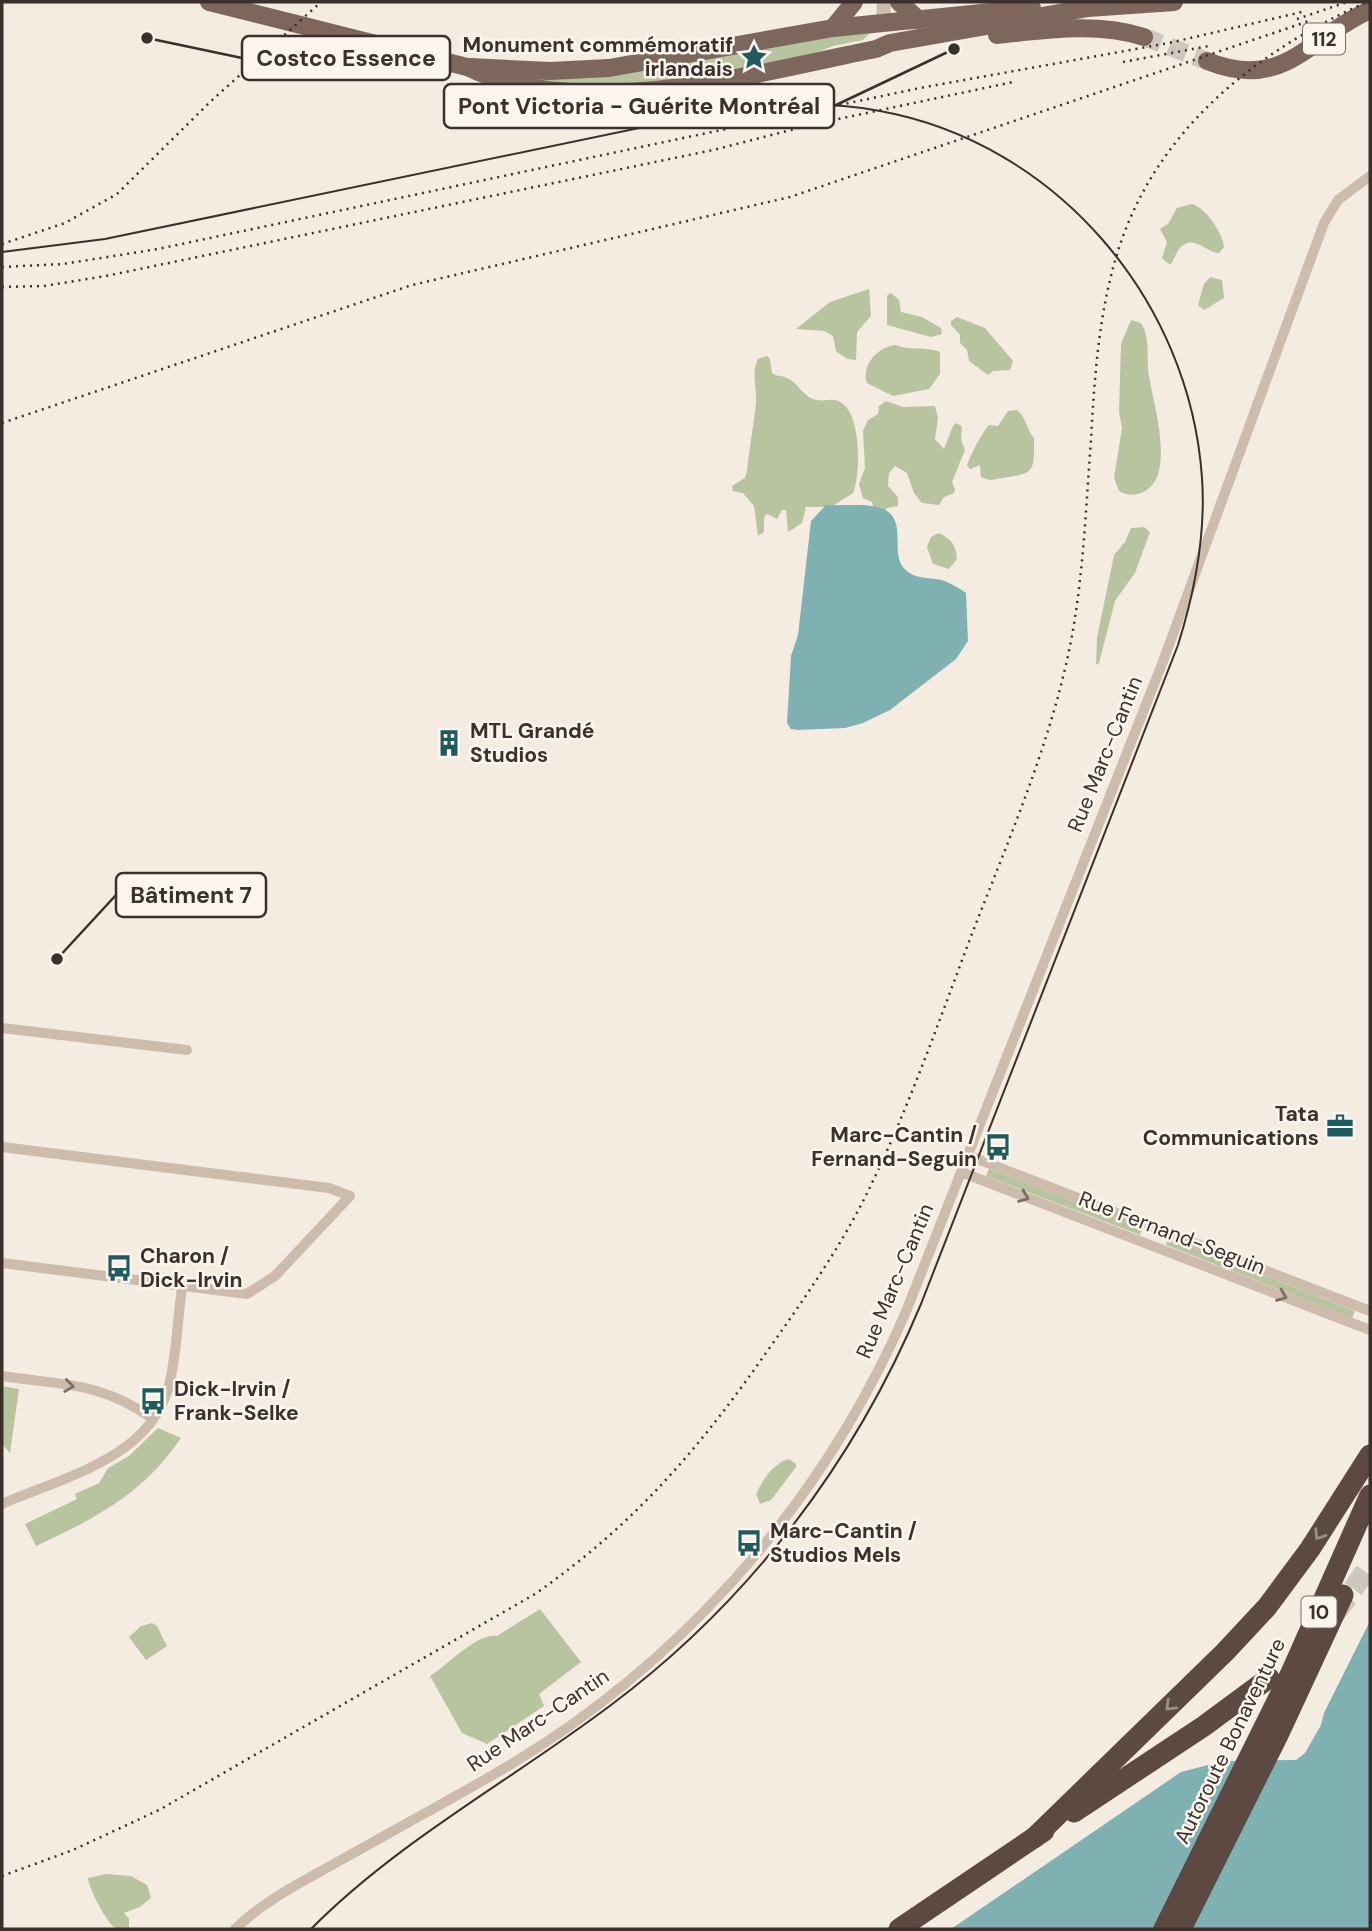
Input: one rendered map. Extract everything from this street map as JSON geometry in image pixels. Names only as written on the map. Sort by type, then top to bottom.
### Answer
[{"type":"highway","points":[[1034,1838],[1260,1615],[1310,1549],[1370,1455]]},
{"type":"highway","name":"Autoroute Bonaventure","points":[[1164,1929],[1272,1732],[1370,1495]]},
{"type":"highway","name":"Autoroute Bonaventure","points":[[1181,1929],[1272,1732],[1370,1532]]},
{"type":"highway","points":[[899,1929],[1204,1726],[1269,1678]]},
{"type":"main road","points":[[209,2],[467,67],[491,78],[529,87],[569,92],[624,93],[678,87],[876,49],[1013,28],[1115,24],[1149,36]]},
{"type":"main road","points":[[833,28],[854,2]]},
{"type":"main road","points":[[899,2],[925,19],[1013,28],[1088,8]]},
{"type":"main road","points":[[467,67],[550,71],[608,68],[833,28],[883,22],[1041,7],[1088,8],[1174,2]]},
{"type":"main road","name":"112","points":[[1211,60],[1239,72],[1262,71],[1299,55],[1370,10]]},
{"type":"main road","points":[[876,49],[883,22]]},
{"type":"street","points":[[883,22],[884,2]]},
{"type":"street","name":"Rue Marc-Cantin","points":[[235,1929],[286,1890],[491,1776],[562,1732],[629,1682],[708,1608],[780,1527],[850,1422],[902,1321],[1162,664],[1321,230],[1338,200],[1370,176]]},
{"type":"street","points":[[2,1028],[187,1051]]},
{"type":"street","points":[[2,1147],[329,1188],[350,1196],[275,1276],[255,1292],[235,1295],[2,1263]]},
{"type":"street","name":"Rue Fernand-Seguin","points":[[967,1155],[1370,1311]]},
{"type":"street","name":"Rue Fernand-Seguin","points":[[961,1172],[1370,1330]]},
{"type":"street","points":[[2,1504],[115,1454],[135,1440],[152,1419],[169,1382],[182,1288]]},
{"type":"street","points":[[2,1376],[109,1392],[152,1419]]},
{"type":"green space","points":[[872,31],[863,40],[833,46],[803,58],[669,83],[587,87],[504,74]]},
{"type":"green space","points":[[1192,204],[1212,221],[1224,247],[1219,253],[1196,243],[1187,243],[1180,248],[1170,265],[1162,258],[1167,242],[1160,229],[1168,224],[1177,208]]},
{"type":"green space","points":[[1210,277],[1222,280],[1224,298],[1204,310],[1198,305],[1204,284]]},
{"type":"green space","points":[[869,289],[871,316],[857,332],[856,360],[847,359],[836,351],[833,336],[824,331],[796,329],[830,302]]},
{"type":"green space","points":[[891,293],[899,300],[901,312],[922,317],[941,328],[942,334],[931,337],[887,325],[887,296]]},
{"type":"green space","points":[[957,317],[985,328],[1013,361],[1010,370],[993,371],[988,375],[969,361],[967,350],[960,343],[960,335],[951,325],[951,321]]},
{"type":"green space","points":[[1131,320],[1141,323],[1146,335],[1149,376],[1158,420],[1161,455],[1154,483],[1145,491],[1132,495],[1119,491],[1114,478],[1122,428],[1119,412],[1121,344]]},
{"type":"green space","points":[[895,345],[940,352],[940,374],[929,389],[893,396],[867,383],[866,370],[872,358],[883,349]]},
{"type":"green space","points":[[767,356],[772,373],[791,380],[812,399],[837,400],[843,404],[853,421],[858,460],[853,493],[831,507],[806,507],[802,523],[788,532],[786,510],[782,510],[777,519],[767,514],[764,517],[764,532],[758,536],[754,506],[743,493],[733,491],[732,486],[745,478],[747,471],[756,403],[755,370],[758,359]]},
{"type":"green space","points":[[886,401],[903,407],[935,406],[938,418],[935,439],[944,449],[953,426],[956,423],[962,426],[961,439],[965,450],[952,482],[954,493],[944,497],[939,505],[922,503],[914,493],[907,473],[895,466],[889,473],[888,486],[898,497],[898,506],[887,508],[884,512],[874,510],[872,502],[863,498],[859,484],[865,468],[863,431],[868,420],[878,414],[879,406]]},
{"type":"green space","points":[[1017,410],[1034,438],[1031,468],[1022,474],[992,480],[981,477],[980,465],[970,469],[967,465],[976,444],[989,425],[998,426],[1008,411]]},
{"type":"green space","points":[[1144,527],[1150,532],[1135,573],[1115,601],[1099,663],[1096,665],[1097,638],[1114,555],[1125,542],[1131,528]]},
{"type":"green space","points":[[939,533],[954,546],[957,559],[949,569],[933,564],[927,547],[931,537]]},
{"type":"green space","points":[[989,1169],[1143,1228],[1140,1235],[986,1176]]},
{"type":"green space","points":[[1168,1238],[1355,1311],[1352,1318],[1166,1245]]},
{"type":"green space","points":[[2,1386],[19,1389],[10,1453],[2,1444]]},
{"type":"green space","points":[[158,1428],[181,1438],[151,1475],[98,1514],[36,1546],[25,1524],[77,1499],[75,1494],[99,1483],[108,1468],[129,1456]]},
{"type":"green space","points":[[789,1459],[796,1467],[771,1500],[760,1504],[756,1494],[762,1483],[774,1468]]},
{"type":"green space","points":[[540,1609],[581,1662],[539,1694],[544,1706],[487,1744],[462,1733],[430,1676],[471,1645],[489,1636],[497,1636]]},
{"type":"green space","points":[[152,1623],[157,1626],[167,1646],[146,1660],[129,1637],[141,1626]]},
{"type":"green space","points":[[106,1874],[131,1876],[147,1885],[151,1898],[140,1907],[124,1913],[129,1919],[129,1929],[117,1929],[113,1926],[91,1889],[88,1878]]},
{"type":"water","points":[[826,505],[868,506],[890,513],[897,528],[901,563],[906,570],[915,576],[947,582],[966,593],[968,641],[956,659],[890,710],[845,728],[797,730],[791,729],[787,723],[791,656],[798,635],[811,521]]},
{"type":"water","points":[[1370,1621],[1370,1929],[951,1929],[1181,1772],[1224,1761],[1296,1760],[1305,1753],[1321,1725],[1324,1713]]},
{"type":"tunnel","points":[[1144,37],[1207,61]]},
{"type":"tunnel","points":[[1335,1614],[1370,1565]]},
{"type":"tram line","points":[[2,252],[105,239],[721,111],[800,104],[860,108],[944,129],[1003,157],[1056,194],[1102,240],[1141,292],[1171,350],[1192,412],[1202,478],[1201,542],[1194,583],[1178,645],[921,1304],[864,1419],[793,1525],[752,1575],[661,1665],[573,1733],[418,1839],[345,1897],[311,1929]]},
{"type":"railway","points":[[2,244],[65,223],[117,194],[210,102],[321,2]]},
{"type":"railway","points":[[1297,19],[1347,2]]},
{"type":"railway","points":[[2,1876],[73,1850],[159,1810],[535,1594],[572,1567],[637,1510],[694,1448],[747,1380],[826,1265],[872,1183],[924,1062],[1045,741],[1064,673],[1075,615],[1100,334],[1112,272],[1128,225],[1149,182],[1176,143],[1207,107],[1242,76],[1281,48],[1323,23],[1367,2]]},
{"type":"railway","points":[[2,267],[63,264],[158,249],[920,88],[1169,43],[1306,11]]},
{"type":"railway","points":[[2,423],[412,285],[790,197],[1309,21]]},
{"type":"railway","points":[[1123,62],[1209,46]]},
{"type":"railway","points":[[2,287],[44,286],[106,276],[713,150],[810,125],[1013,82]]},
{"type":"place","name":"Costco Essence","points":[[147,38]]},
{"type":"place","name":"Pont Victoria - Guérite Montréal","points":[[954,49]]},
{"type":"place","name":"Monument commémoratif irlandais","points":[[754,57]]},
{"type":"place","name":"MTL Grandé Studios","points":[[449,743]]},
{"type":"place","name":"Bâtiment 7","points":[[57,959]]},
{"type":"place","name":"Tata Communications","points":[[1340,1126]]},
{"type":"place","name":"Marc-Cantin / Fernand-Seguin","points":[[998,1147]]},
{"type":"place","name":"Charon / Dick-Irvin","points":[[119,1268]]},
{"type":"place","name":"Dick-Irvin / Frank-Selke","points":[[153,1401]]},
{"type":"place","name":"Marc-Cantin / Studios Mels","points":[[749,1543]]}]
